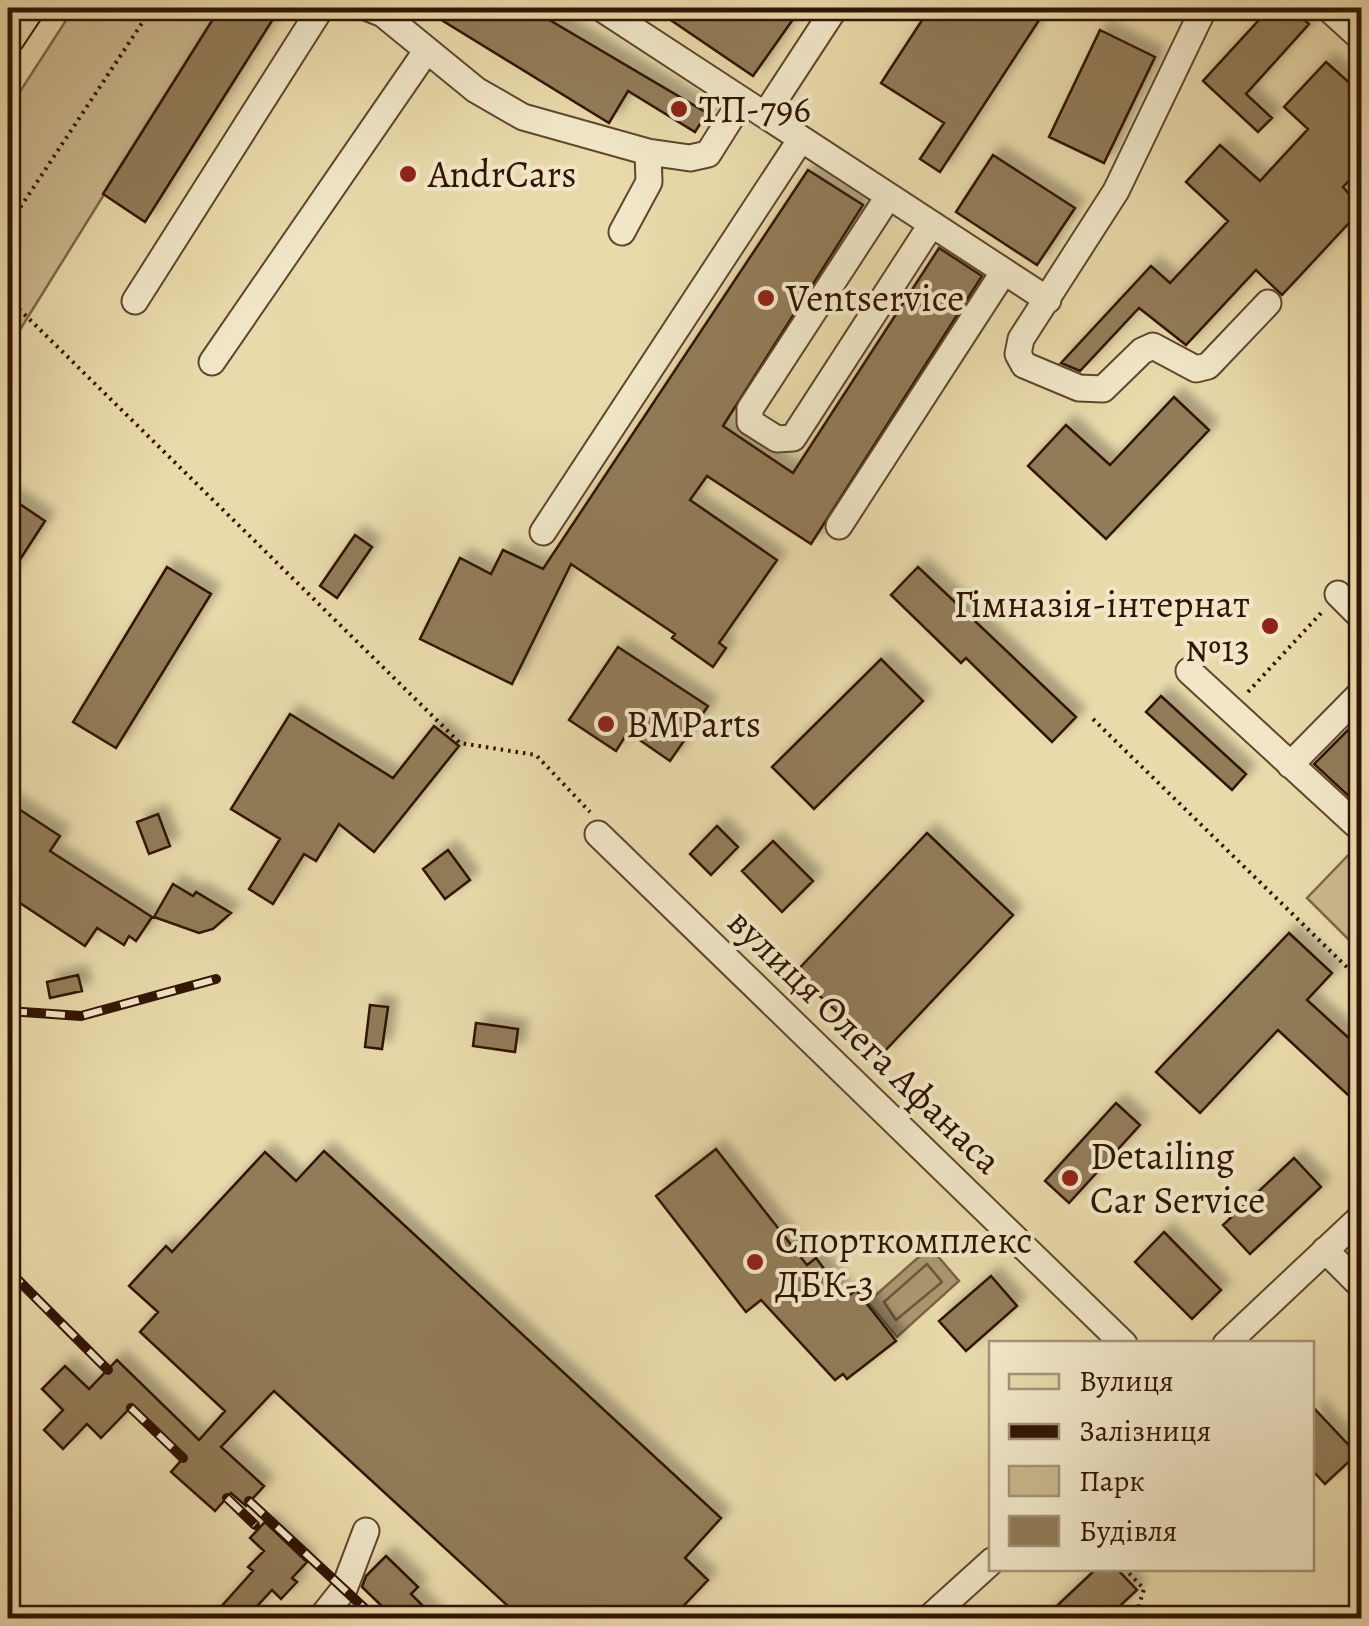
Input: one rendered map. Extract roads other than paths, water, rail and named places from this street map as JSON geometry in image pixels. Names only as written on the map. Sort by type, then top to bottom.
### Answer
[{"type":"main road","points":[[8,38],[28,8]]},
{"type":"street","points":[[135,301],[321,8]]},
{"type":"street","points":[[368,8],[476,90],[523,116],[648,152],[690,158],[708,154],[742,100]]},
{"type":"street","points":[[601,8],[1048,300]]},
{"type":"street","points":[[765,115],[835,8]]},
{"type":"street","points":[[1204,8],[1116,191],[1022,338],[1018,354],[1024,365],[1079,388],[1103,389],[1142,350],[1154,346],[1196,369],[1208,366],[1268,302]]},
{"type":"street","points":[[1328,8],[1362,39]]},
{"type":"street","points":[[212,362],[426,50]]},
{"type":"street","points":[[543,532],[801,139]]},
{"type":"street","points":[[622,232],[650,182],[648,152]]},
{"type":"street","points":[[888,196],[750,409],[750,422],[778,440],[793,438],[931,225]]},
{"type":"street","points":[[839,526],[1004,272]]},
{"type":"street","points":[[1338,594],[1362,618]]},
{"type":"street","points":[[1189,671],[1362,830]]},
{"type":"street","points":[[1290,765],[1362,692]]},
{"type":"street","name":"вулиця Олега Афанаса","points":[[598,834],[1121,1341]]},
{"type":"street","points":[[1229,1341],[1362,1216]]},
{"type":"street","points":[[1325,1250],[1362,1288]]},
{"type":"street","points":[[320,1618],[344,1589],[366,1531]]},
{"type":"street","points":[[928,1618],[989,1563]]},
{"type":"water","points":[[930,1247],[959,1281],[897,1337],[868,1302]]},
{"type":"railway","points":[[8,1011],[81,1016],[216,979]]},
{"type":"railway","points":[[8,1270],[108,1370]]},
{"type":"railway","points":[[131,1408],[183,1458]]},
{"type":"railway","points":[[227,1498],[255,1525]]},
{"type":"railway","points":[[249,1501],[375,1618]]},
{"type":"place","name":"ТП-796","points":[[679,109]]},
{"type":"place","name":"AndrCars","points":[[408,174]]},
{"type":"place","name":"Ventservice","points":[[766,298]]},
{"type":"place","name":"Гімназія-інтернат №13","points":[[1270,626]]},
{"type":"place","name":"BMParts","points":[[606,724]]},
{"type":"place","name":"Detailing Car Service","points":[[1070,1178]]},
{"type":"place","name":"Спорткомплекс ДБК-3","points":[[755,1262]]}]
